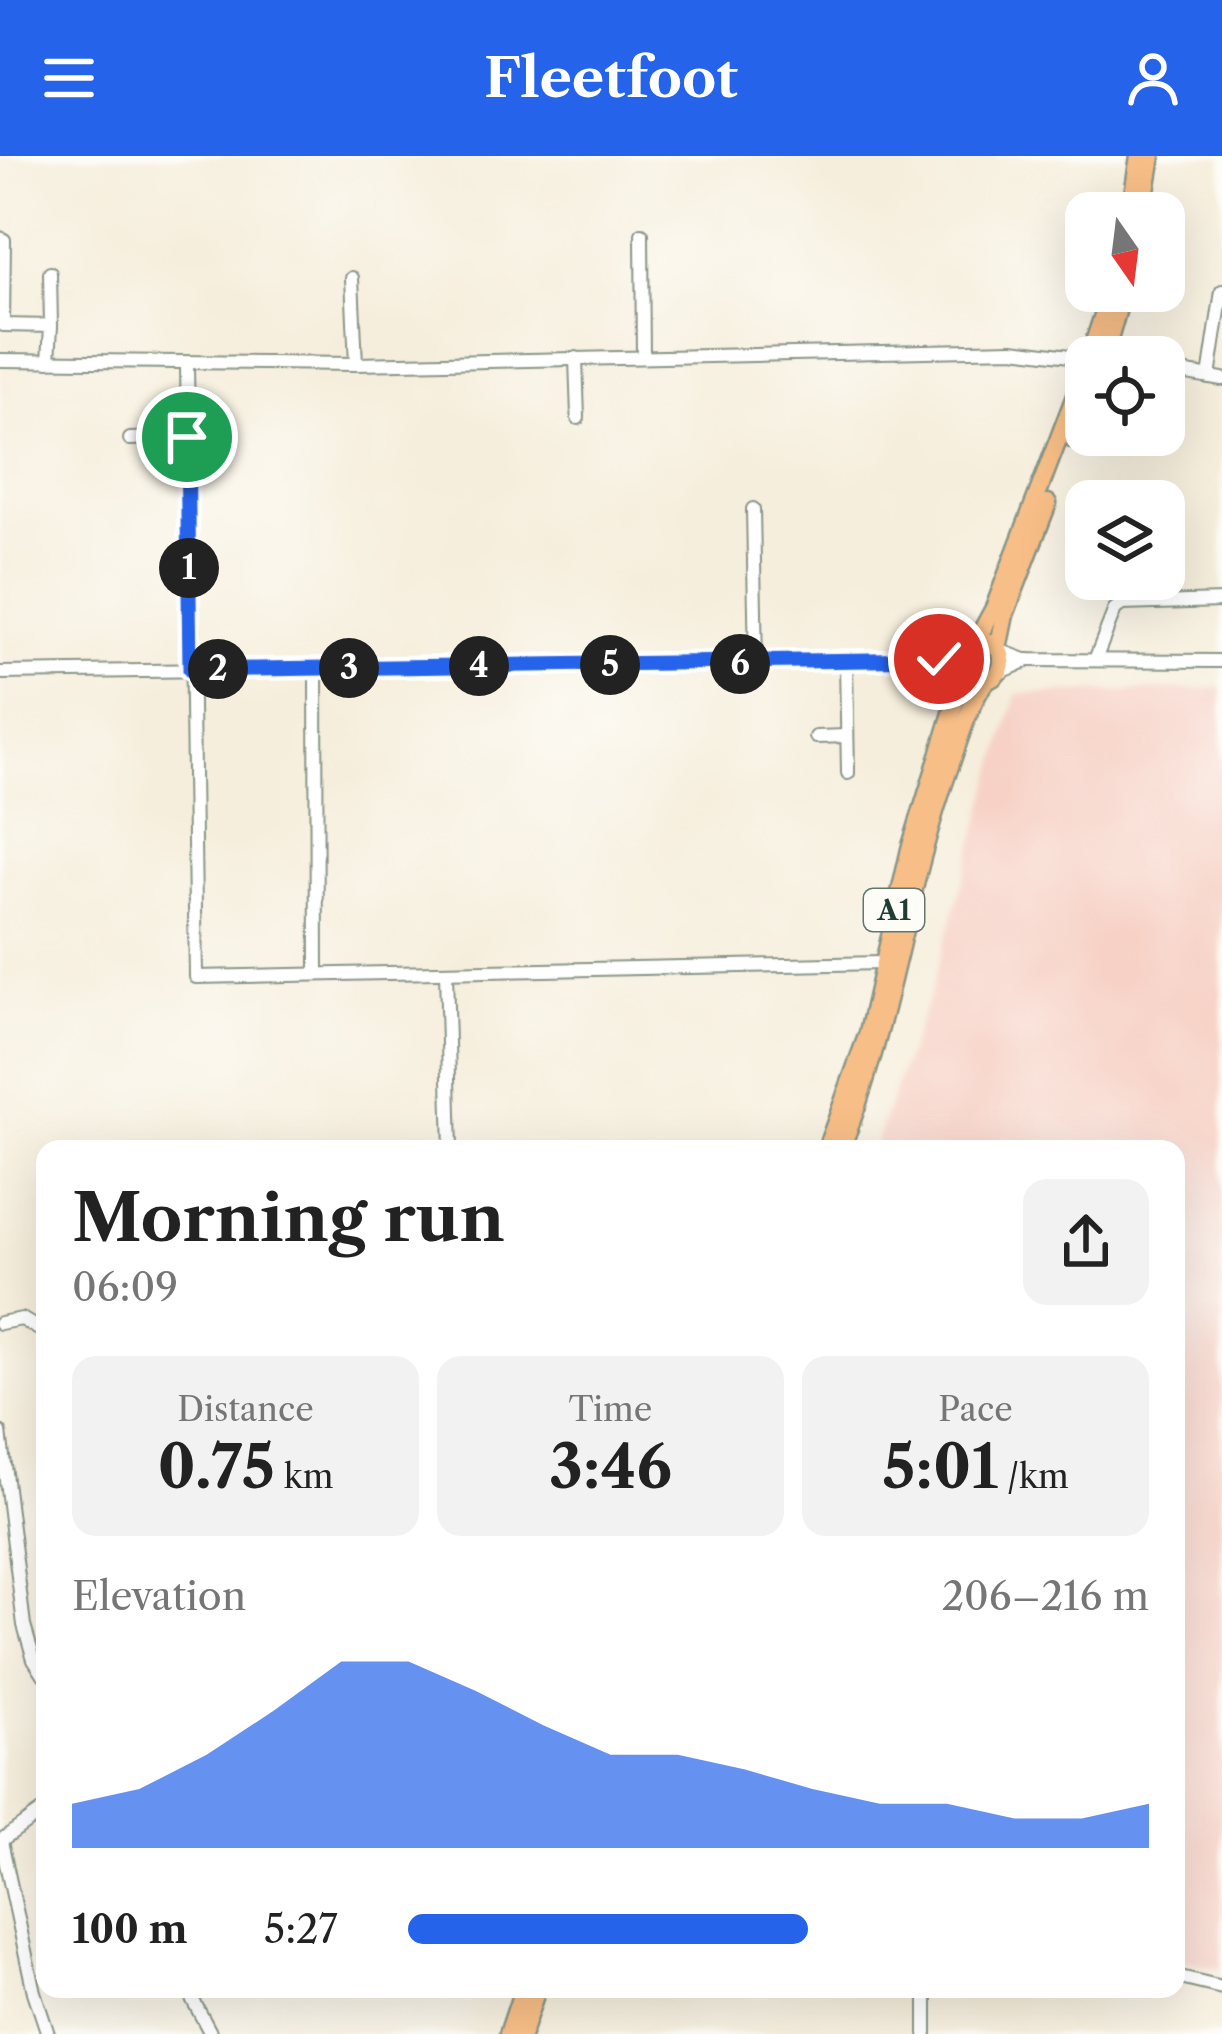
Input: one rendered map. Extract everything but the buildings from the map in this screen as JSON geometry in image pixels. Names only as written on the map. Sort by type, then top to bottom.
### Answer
[{"type":"highway","points":[[1133,192],[1139,156]]},
{"type":"highway","points":[[1146,192],[1152,156]]},
{"type":"highway","points":[[1065,419],[994,608],[963,657],[964,670],[975,680],[992,677],[1002,661],[1002,628],[1067,456]]},
{"type":"highway","points":[[971,646],[989,643],[1001,650]]},
{"type":"highway","name":"A1","points":[[829,1140],[868,1033],[925,793],[959,699],[964,670]]},
{"type":"highway","name":"A1","points":[[844,1140],[886,1013],[938,797],[969,713],[992,677]]},
{"type":"highway","points":[[508,2034],[520,1998]]},
{"type":"highway","points":[[522,2034],[534,1998]]},
{"type":"street","points":[[642,234],[643,357]]},
{"type":"street","points":[[0,238],[4,240],[4,325],[51,326]]},
{"type":"street","points":[[49,361],[50,273]]},
{"type":"street","points":[[352,278],[356,364]]},
{"type":"street","points":[[1222,291],[1216,378],[1222,395]]},
{"type":"street","points":[[0,360],[356,364],[1013,350],[1065,358]]},
{"type":"street","points":[[576,358],[578,418]]},
{"type":"street","points":[[187,365],[196,977],[881,963]]},
{"type":"street","points":[[1185,373],[1216,378]]},
{"type":"street","points":[[130,439],[187,437]]},
{"type":"street","points":[[753,509],[756,664]]},
{"type":"street","points":[[1095,660],[1115,609],[1123,604],[1222,602]]},
{"type":"street","points":[[0,674],[934,660],[956,656],[971,646]]},
{"type":"street","points":[[1001,650],[1028,660],[1222,661]]},
{"type":"street","points":[[934,660],[964,670]]},
{"type":"street","points":[[992,677],[1028,660]]},
{"type":"street","points":[[845,662],[848,773]]},
{"type":"street","points":[[316,668],[317,973]]},
{"type":"street","points":[[816,737],[847,736]]},
{"type":"street","points":[[446,972],[452,1140]]},
{"type":"street","points":[[0,1323],[22,1319],[36,1328]]},
{"type":"street","points":[[0,1432],[24,1625],[36,1662]]},
{"type":"street","points":[[36,1815],[0,1841],[48,2034]]},
{"type":"street","points":[[1185,1979],[1222,1988]]},
{"type":"street","points":[[192,1998],[212,2034]]},
{"type":"street","points":[[926,1998],[926,2034]]},
{"type":"shaded area","points":[[1222,688],[1222,1968],[1185,1962],[1185,1140],[876,1140],[931,990],[1017,694]]},
{"type":"route","points":[[187,437],[190,670],[939,659]]}]
